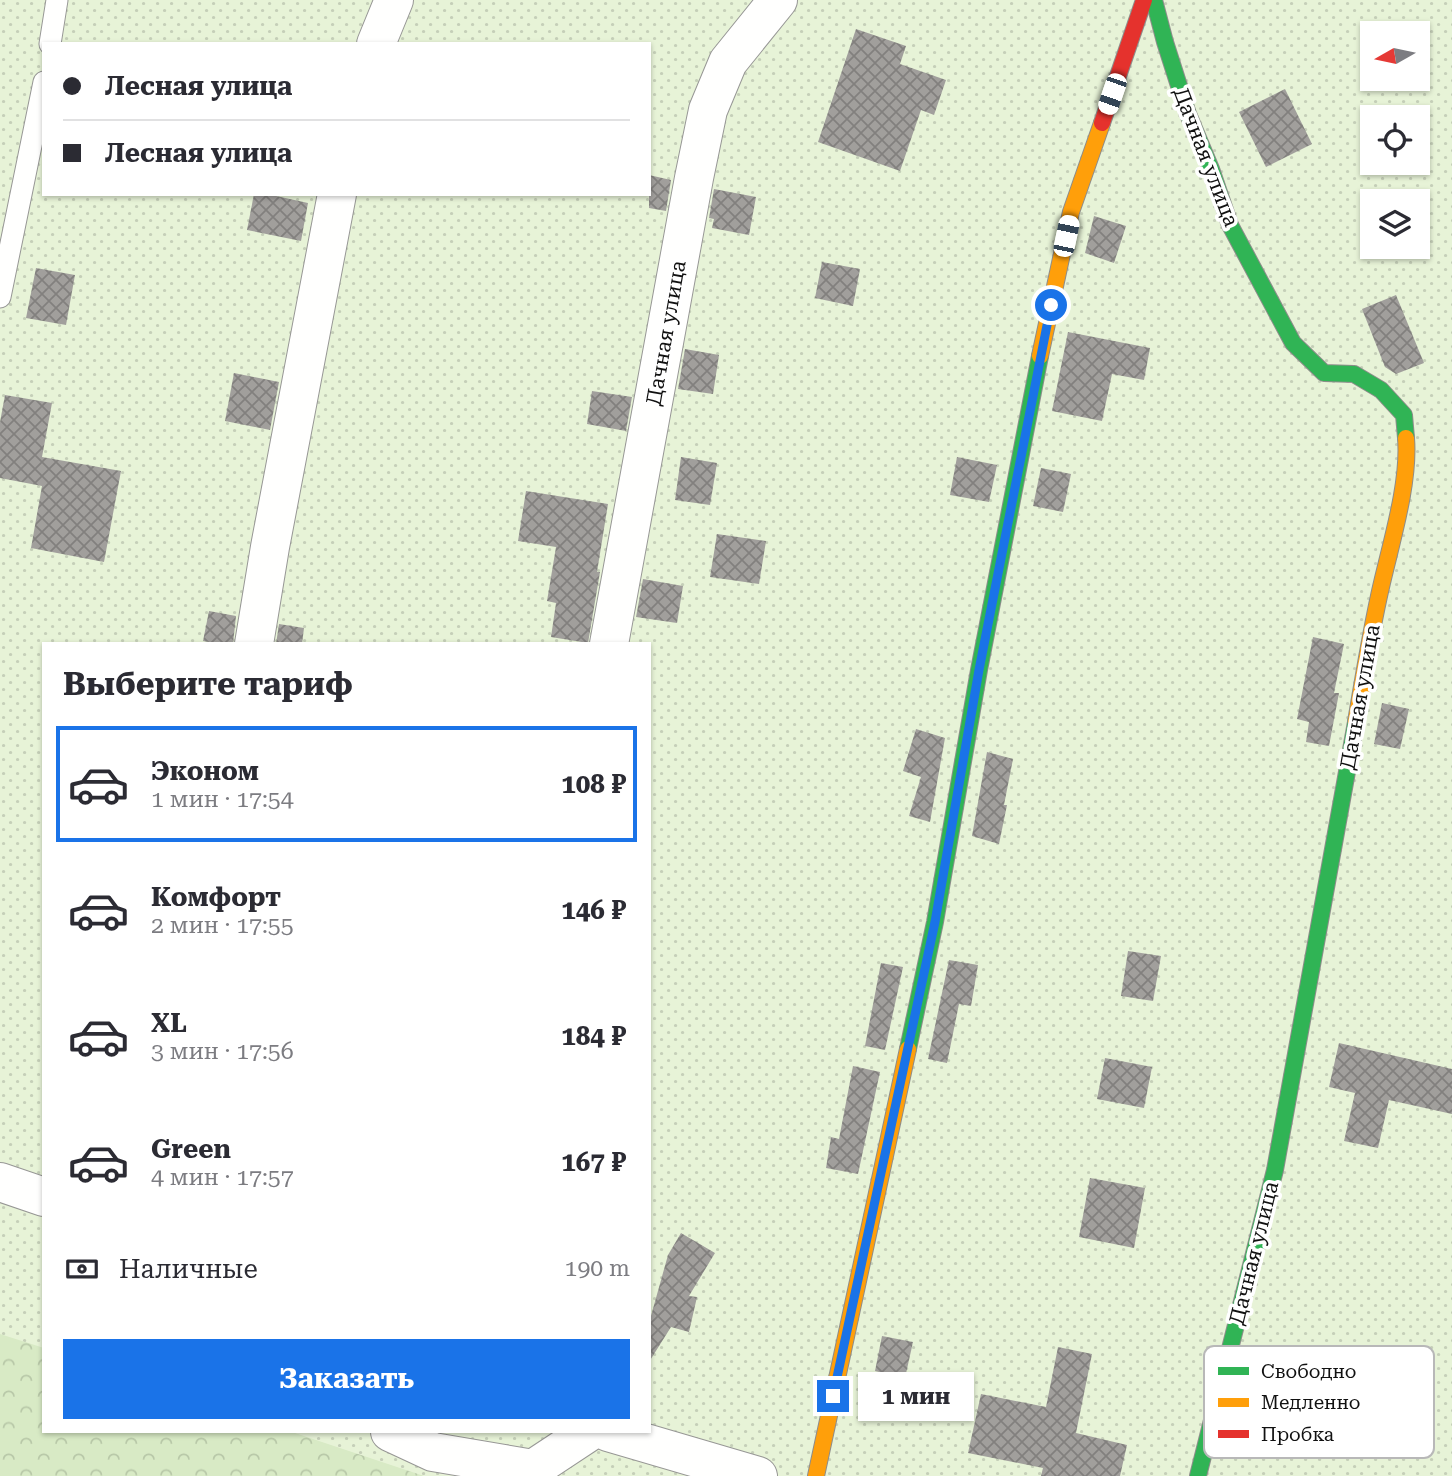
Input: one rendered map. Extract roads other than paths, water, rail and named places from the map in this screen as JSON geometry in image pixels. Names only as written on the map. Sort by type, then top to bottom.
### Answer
[{"type":"street","points":[[377,42],[394,0]]},
{"type":"street","name":"Дачная улица","points":[[610,642],[708,110],[728,62],[778,0]]},
{"type":"street","points":[[816,1476],[935,922],[985,644],[1071,212],[1144,0]]},
{"type":"street","name":"Дачная улица","points":[[1154,0],[1188,114],[1230,225],[1293,344],[1324,373],[1354,374],[1381,390],[1404,415],[1407,452],[1400,502],[1378,599],[1275,1170],[1231,1346]]},
{"type":"street","points":[[254,642],[337,196]]},
{"type":"street","points":[[0,1182],[42,1196]]},
{"type":"street","points":[[392,1433],[433,1452],[533,1469],[587,1433]]},
{"type":"street","points":[[611,1433],[758,1476]]},
{"type":"street","name":"Дачная улица","points":[[1198,1476],[1204,1452]]},
{"type":"lane","points":[[50,42],[57,0]]},
{"type":"lane","points":[[0,298],[42,92]]}]
